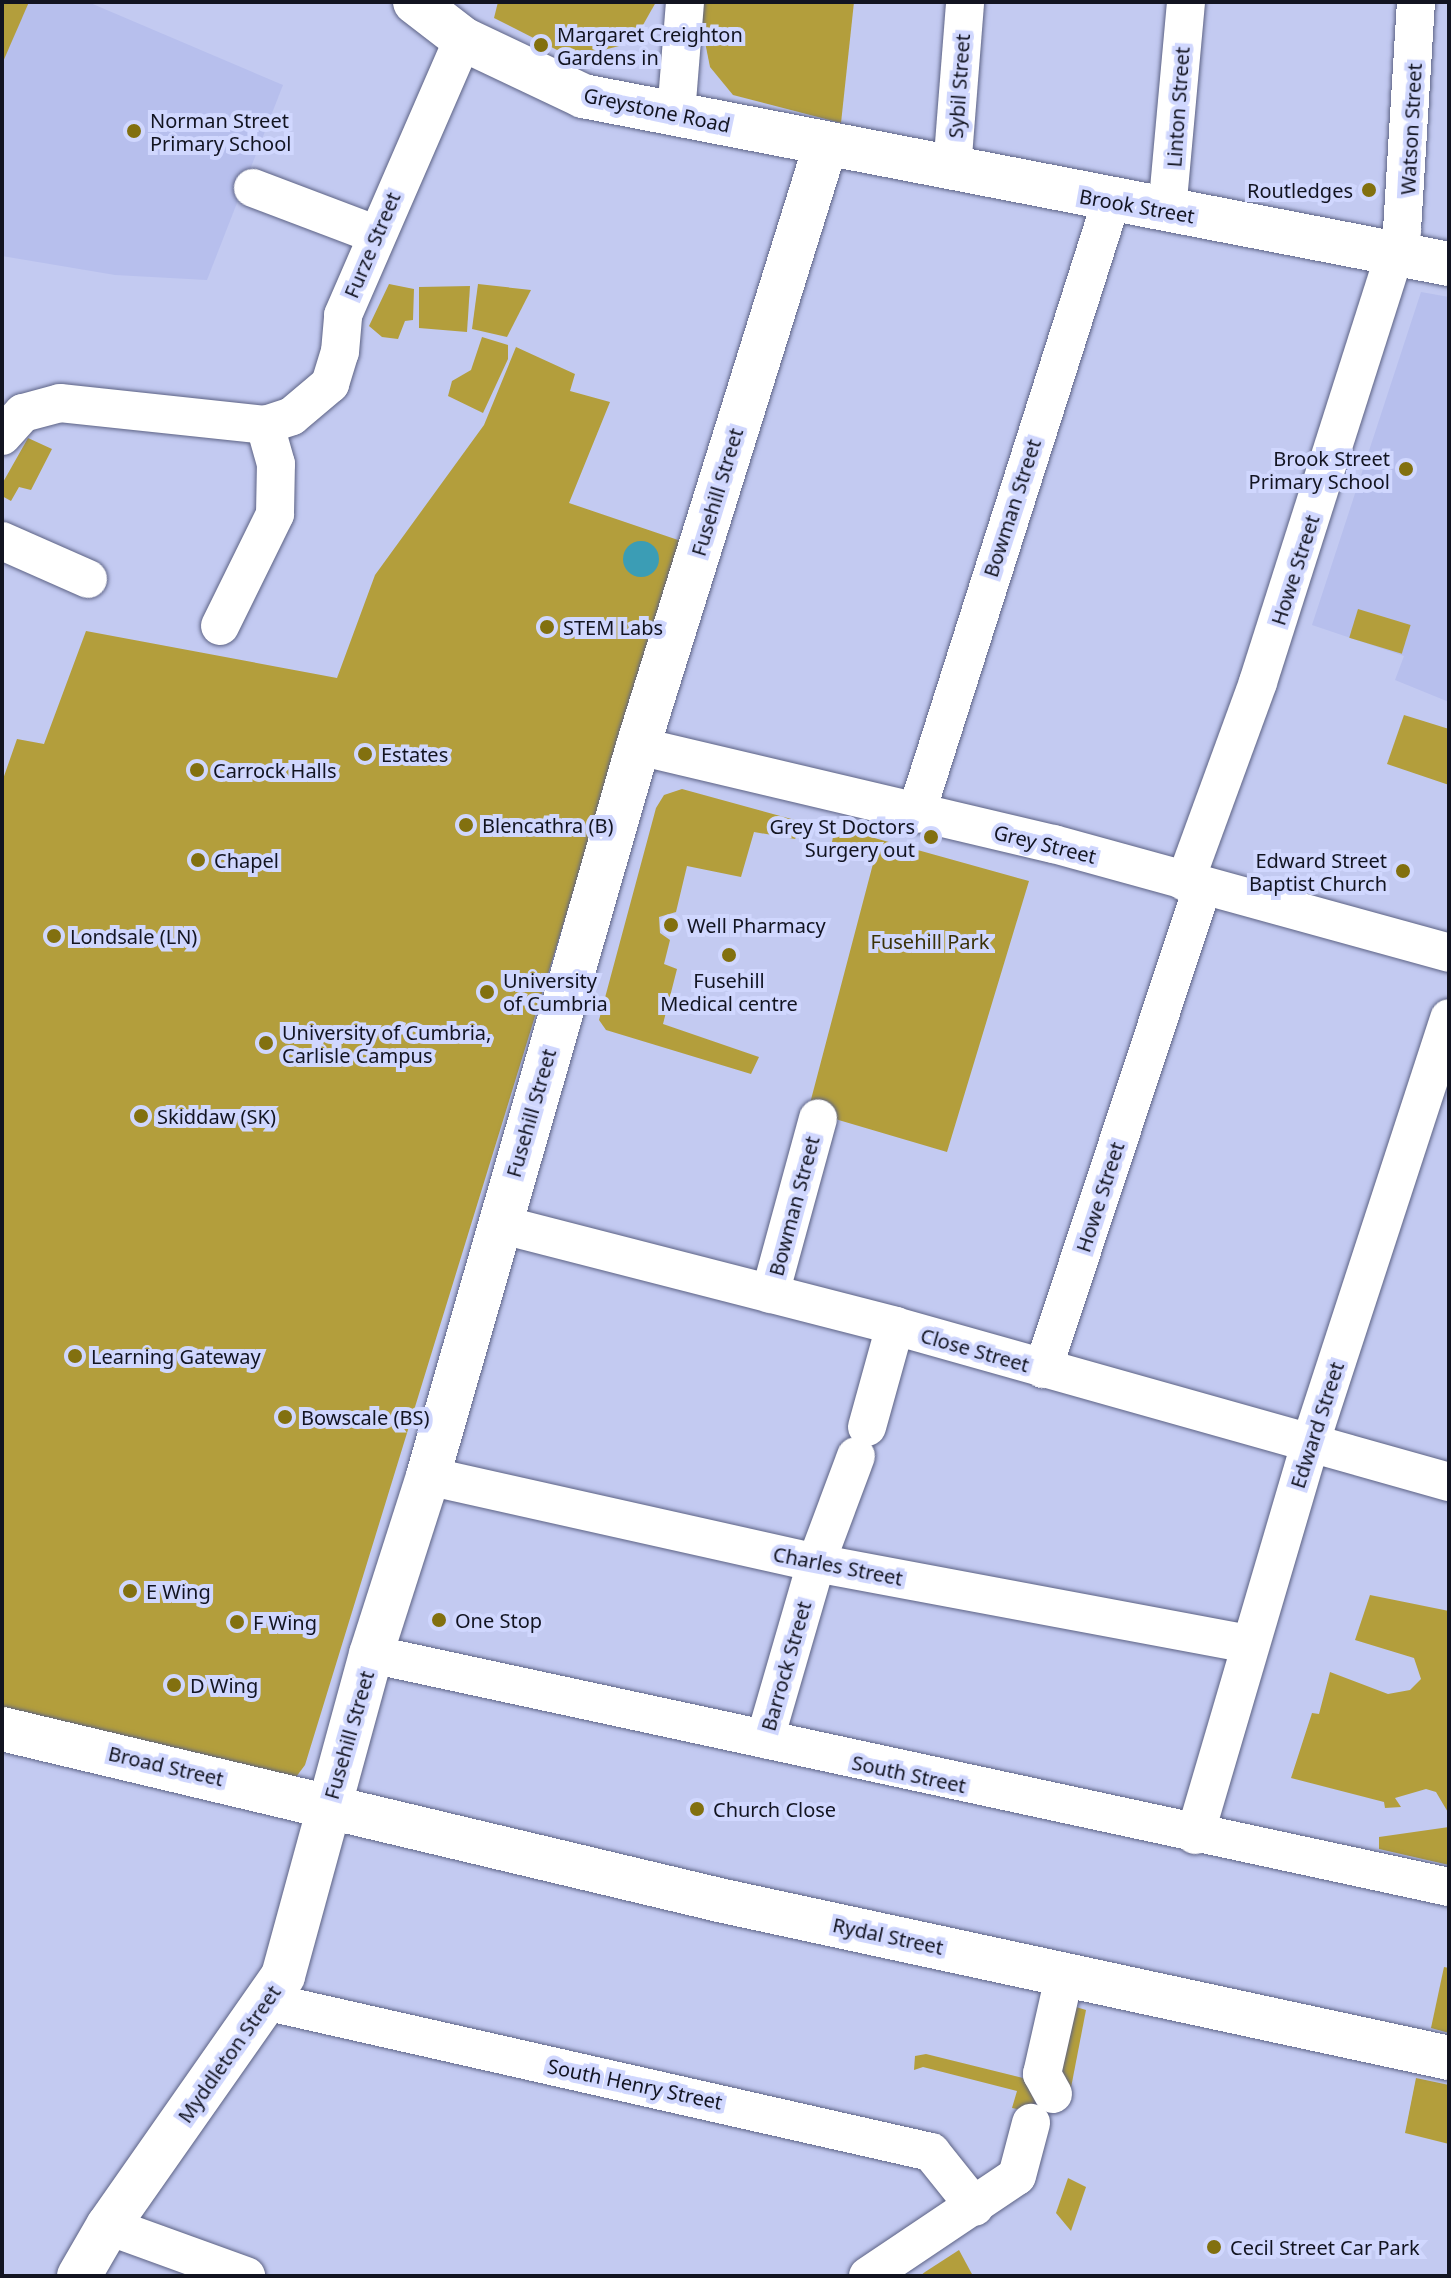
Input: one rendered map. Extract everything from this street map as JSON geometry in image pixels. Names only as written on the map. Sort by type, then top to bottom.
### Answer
[{"type":"street","name":"Greystone Road","points":[[415,2],[463,39],[583,96],[826,144]]},
{"type":"street","points":[[676,114],[685,2]]},
{"type":"street","name":"Sybil Street","points":[[952,169],[965,2]]},
{"type":"street","name":"Linton Street","points":[[1167,211],[1186,2]]},
{"type":"street","name":"Watson Street","points":[[1393,254],[1407,207],[1427,12]]},
{"type":"street","name":"Furze Street","points":[[265,425],[292,416],[330,384],[339,360],[343,315],[375,234],[463,39]]},
{"type":"street","name":"Brook Street","points":[[826,144],[1111,202],[1449,264]]},
{"type":"street","name":"Fusehill Street","points":[[328,1809],[371,1654],[428,1476],[638,746],[826,144]]},
{"type":"street","points":[[253,188],[375,234]]},
{"type":"street","name":"Bowman Street","points":[[916,814],[1111,202]]},
{"type":"street","name":"Howe Street","points":[[1043,1369],[1393,254]]},
{"type":"street","points":[[2,436],[23,413],[60,403],[265,425],[276,464],[275,514],[220,626]]},
{"type":"street","points":[[2,541],[88,579]]},
{"type":"street","name":"Grey Street","points":[[638,746],[916,814],[1054,844],[1193,885],[1449,953]]},
{"type":"street","name":"Edward Street","points":[[1195,1835],[1310,1444],[1449,1018]]},
{"type":"street","name":"Bowman Street","points":[[770,1294],[818,1118]]},
{"type":"street","name":"Close Street","points":[[499,1224],[895,1326],[1449,1482]]},
{"type":"street","name":"Barrock Street","points":[[765,1739],[816,1563],[862,1442],[895,1326]]},
{"type":"street","name":"Charles Street","points":[[428,1476],[816,1563],[1249,1644]]},
{"type":"street","name":"South Street","points":[[371,1654],[1195,1835],[1449,1887]]},
{"type":"street","name":"Broad Street","points":[[2,1729],[328,1809]]},
{"type":"street","name":"Rydal Street","points":[[328,1809],[1449,2058]]},
{"type":"street","name":"Myddleton Street","points":[[79,2276],[108,2226],[269,2002],[283,1976],[328,1809]]},
{"type":"street","points":[[868,2276],[1017,2176],[1042,2109],[1042,2074],[1065,1973]]},
{"type":"street","name":"South Henry Street","points":[[269,2002],[931,2152],[975,2207]]},
{"type":"street","points":[[108,2226],[134,2240],[246,2276]]},
{"type":"shaded area","name":"Norman Street Primary School","points":[[2,2],[88,2],[283,85],[207,280],[115,275],[2,256]]},
{"type":"shaded area","name":"Brook Street Primary School","points":[[1421,292],[1449,297],[1449,702],[1395,680],[1404,656],[1312,625]]},
{"type":"shaded area","points":[[641,541],[653,547],[659,559],[653,571],[641,577],[629,571],[623,559],[629,547]]},
{"type":"green space","points":[[2,2],[29,2],[2,64]]},
{"type":"green space","points":[[498,2],[656,2],[639,32],[619,46],[588,54],[561,52],[494,18]]},
{"type":"green space","points":[[697,2],[854,2],[841,123],[733,95],[710,67]]},
{"type":"green space","points":[[389,284],[414,289],[413,320],[405,321],[398,339],[382,337],[369,326]]},
{"type":"green space","points":[[478,284],[531,290],[507,337],[472,329]]},
{"type":"green space","points":[[470,286],[467,332],[419,328],[419,287]]},
{"type":"green space","points":[[482,337],[508,345],[508,359],[483,413],[448,396],[452,381],[471,370]]},
{"type":"green space","name":"University of Cumbria, Carlisle Campus","points":[[516,347],[575,374],[570,391],[610,402],[569,503],[681,541],[305,1765],[296,1777],[2,1710],[2,782],[17,739],[44,744],[86,631],[337,678],[375,575],[484,425]]},
{"type":"green space","points":[[28,438],[52,449],[31,490],[19,487],[11,501],[2,496],[2,484]]},
{"type":"green space","points":[[1358,609],[1411,625],[1402,654],[1349,638]]},
{"type":"green space","points":[[1404,715],[1449,729],[1449,785],[1387,764]]},
{"type":"green space","points":[[682,789],[806,823],[795,839],[754,832],[741,877],[687,866],[676,912],[659,917],[660,933],[670,940],[664,964],[677,969],[663,1024],[759,1057],[751,1074],[606,1030],[599,1020],[656,808],[664,795]]},
{"type":"green space","name":"Fusehill Park","points":[[835,827],[1029,881],[947,1152],[808,1111],[874,860],[831,847]]},
{"type":"green space","points":[[1370,1595],[1449,1611],[1449,1814],[1436,1792],[1426,1789],[1395,1798],[1401,1807],[1385,1808],[1384,1802],[1291,1778],[1312,1713],[1319,1714],[1330,1672],[1388,1694],[1410,1690],[1421,1679],[1414,1658],[1355,1640]]},
{"type":"green space","points":[[1449,1827],[1449,1865],[1379,1849],[1379,1837]]},
{"type":"green space","points":[[1444,1967],[1449,1968],[1449,2033],[1431,2028]]},
{"type":"green space","points":[[1059,2002],[1086,2010],[1069,2098],[1052,2096]]},
{"type":"green space","points":[[926,2054],[1031,2080],[1041,2096],[1036,2113],[1012,2108],[1017,2091],[923,2067],[914,2070],[915,2056]]},
{"type":"green space","points":[[1416,2078],[1449,2085],[1449,2144],[1405,2133]]},
{"type":"green space","points":[[1068,2178],[1086,2187],[1071,2231],[1056,2213]]},
{"type":"green space","points":[[959,2250],[973,2276],[920,2276],[925,2272]]},
{"type":"place","name":"Margaret Creighton Gardens in","points":[[541,45]]},
{"type":"place","name":"Norman Street Primary School","points":[[134,131]]},
{"type":"place","name":"Routledges","points":[[1369,190]]},
{"type":"place","name":"Brook Street Primary School","points":[[1406,469]]},
{"type":"place","name":"STEM Labs","points":[[547,627]]},
{"type":"place","name":"Estates","points":[[365,754]]},
{"type":"place","name":"Carrock Halls","points":[[197,770]]},
{"type":"place","name":"Blencathra (B)","points":[[466,825]]},
{"type":"place","name":"Grey St Doctors Surgery out","points":[[931,837]]},
{"type":"place","name":"Chapel","points":[[198,860]]},
{"type":"place","name":"Edward Street Baptist Church","points":[[1403,871]]},
{"type":"place","name":"Well Pharmacy","points":[[671,925]]},
{"type":"place","name":"Londsale (LN)","points":[[54,936]]},
{"type":"place","name":"Fusehill Medical centre","points":[[729,955]]},
{"type":"place","name":"University of Cumbria","points":[[487,992]]},
{"type":"place","name":"University of Cumbria, Carlisle Campus","points":[[266,1043]]},
{"type":"place","name":"Skiddaw (SK)","points":[[141,1116]]},
{"type":"place","name":"Learning Gateway","points":[[75,1356]]},
{"type":"place","name":"Bowscale (BS)","points":[[285,1417]]},
{"type":"place","name":"E Wing","points":[[130,1591]]},
{"type":"place","name":"One Stop","points":[[439,1620]]},
{"type":"place","name":"F Wing","points":[[237,1622]]},
{"type":"place","name":"D Wing","points":[[174,1685]]},
{"type":"place","name":"Church Close","points":[[697,1809]]},
{"type":"place","name":"Cecil Street Car Park","points":[[1214,2247]]}]
